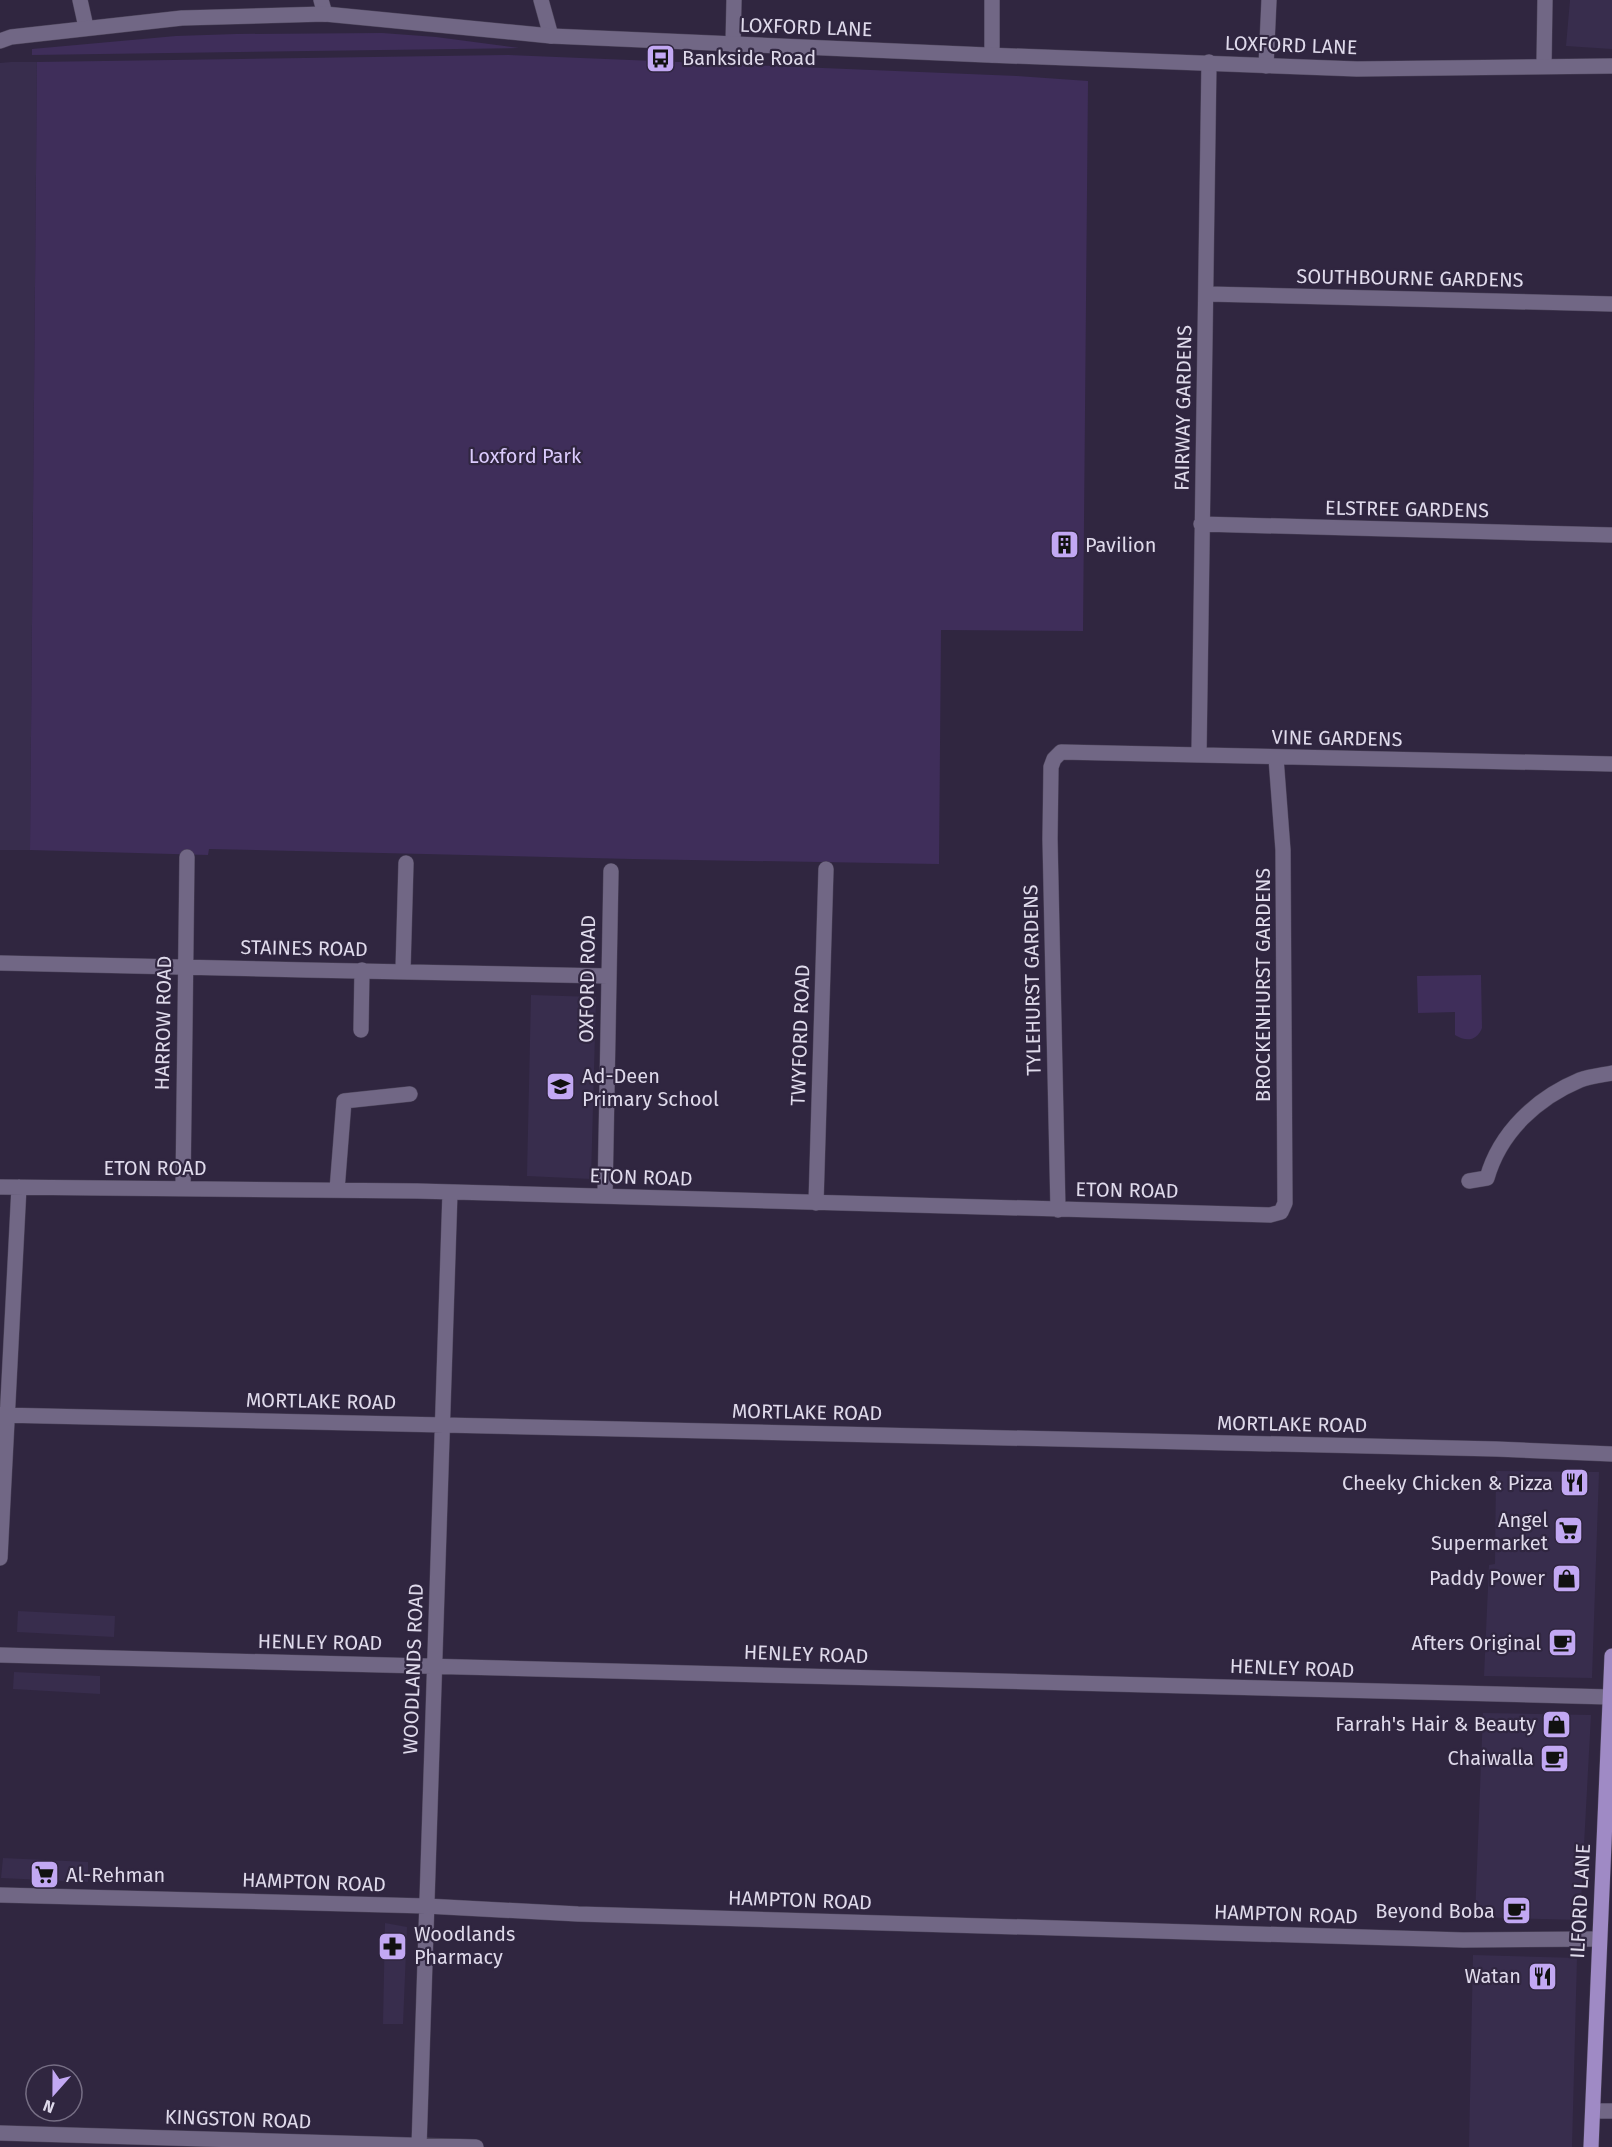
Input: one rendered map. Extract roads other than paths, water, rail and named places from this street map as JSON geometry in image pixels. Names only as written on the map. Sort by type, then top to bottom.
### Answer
[{"type":"main road","name":"ILFORD LANE","points":[[1591,2147],[1599,1939],[1606,1901],[1612,1656]]},
{"type":"street","points":[[80,0],[86,27]]},
{"type":"street","points":[[541,0],[551,36]]},
{"type":"street","points":[[733,45],[734,0]]},
{"type":"street","points":[[992,0],[992,55]]},
{"type":"street","points":[[1266,66],[1269,0]]},
{"type":"street","points":[[1544,65],[1545,0]]},
{"type":"street","name":"LOXFORD LANE","points":[[0,41],[11,37],[86,27],[323,7],[551,36],[733,45],[1357,69],[1612,66]]},
{"type":"street","name":"FAIRWAY GARDENS","points":[[1199,754],[1209,62]]},
{"type":"street","name":"SOUTHBOURNE GARDENS","points":[[1207,294],[1612,304]]},
{"type":"street","name":"ELSTREE GARDENS","points":[[1201,524],[1612,535]]},
{"type":"street","name":"VINE GARDENS","points":[[1061,752],[1612,764]]},
{"type":"street","name":"TYLEHURST GARDENS","points":[[1058,1210],[1050,839],[1051,767],[1054,759],[1061,752]]},
{"type":"street","name":"BROCKENHURST GARDENS","points":[[1276,758],[1283,861],[1286,1203],[1281,1212]]},
{"type":"street","name":"HARROW ROAD","points":[[183,1189],[187,857]]},
{"type":"street","points":[[403,970],[406,863]]},
{"type":"street","name":"TWYFORD ROAD","points":[[816,1203],[826,869]]},
{"type":"street","name":"OXFORD ROAD","points":[[605,1196],[611,872]]},
{"type":"street","name":"STAINES ROAD","points":[[0,963],[608,976]]},
{"type":"street","points":[[361,1030],[362,970]]},
{"type":"street","points":[[1469,1181],[1487,1178],[1492,1160],[1515,1125],[1549,1095],[1582,1079],[1612,1074]]},
{"type":"street","points":[[337,1190],[344,1101],[410,1094]]},
{"type":"street","name":"ETON ROAD","points":[[0,1187],[450,1192],[1058,1210],[1270,1215],[1281,1212]]},
{"type":"street","points":[[0,1558],[4,1415],[19,1187]]},
{"type":"street","name":"WOODLANDS ROAD","points":[[419,2146],[450,1192]]},
{"type":"street","name":"MORTLAKE ROAD","points":[[4,1415],[1612,1454]]},
{"type":"street","name":"HENLEY ROAD","points":[[0,1655],[434,1666],[1611,1705]]},
{"type":"street","name":"HAMPTON ROAD","points":[[0,1895],[426,1906],[590,1914],[1427,1939],[1599,1939]]},
{"type":"street","points":[[1593,2111],[1612,2110]]},
{"type":"street","name":"KINGSTON ROAD","points":[[0,2133],[476,2147]]},
{"type":"place","name":"Bankside Road","points":[[661,58]]},
{"type":"place","name":"Pavilion","points":[[1064,545]]},
{"type":"place","name":"Ad-Deen Primary School","points":[[561,1087]]},
{"type":"place","name":"Cheeky Chicken & Pizza","points":[[1574,1483]]},
{"type":"place","name":"Angel Supermarket","points":[[1569,1531]]},
{"type":"place","name":"Paddy Power","points":[[1566,1578]]},
{"type":"place","name":"Afters Original","points":[[1562,1643]]},
{"type":"place","name":"Farrah's Hair & Beauty","points":[[1557,1724]]},
{"type":"place","name":"Chaiwalla","points":[[1555,1758]]},
{"type":"place","name":"Al-Rehman","points":[[45,1875]]},
{"type":"place","name":"Beyond Boba","points":[[1516,1911]]},
{"type":"place","name":"Woodlands Pharmacy","points":[[393,1946]]},
{"type":"place","name":"Watan","points":[[1542,1976]]},
{"type":"park label","name":"Loxford Park","points":[[525,456]]}]
